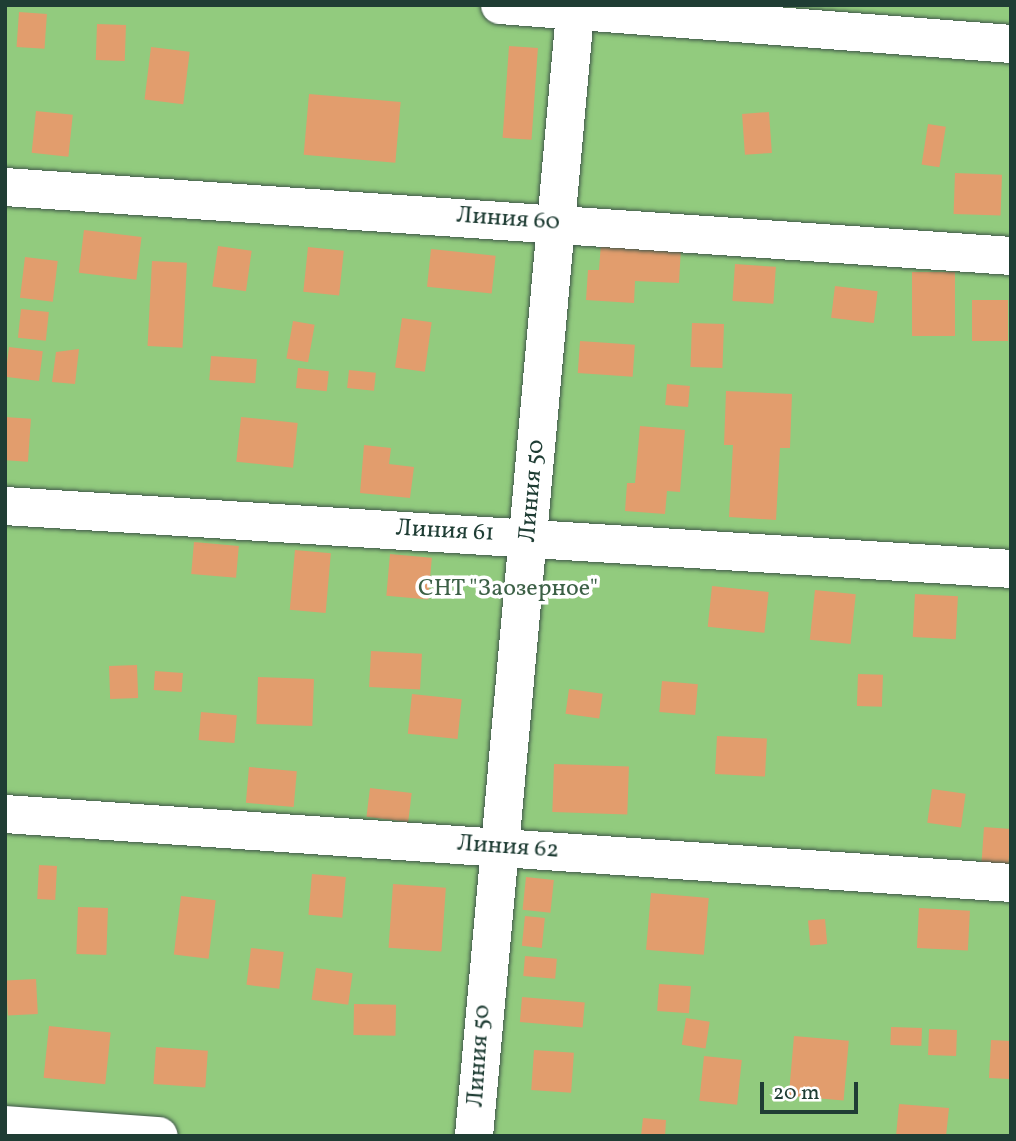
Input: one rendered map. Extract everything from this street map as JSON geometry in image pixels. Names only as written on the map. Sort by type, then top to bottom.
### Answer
[{"type":"street","points":[[500,5],[575,14],[825,17],[1011,44]]},
{"type":"street","name":"Линия 50","points":[[474,1136],[496,847],[529,537],[575,14]]},
{"type":"street","name":"Линия 60","points":[[5,187],[1011,256]]},
{"type":"street","name":"Линия 61","points":[[5,506],[1011,569]]},
{"type":"street","name":"Линия 62","points":[[5,814],[1011,883]]},
{"type":"street","points":[[5,1125],[159,1136]]},
{"type":"green space","name":"СНТ \"Заозерное\"","points":[[5,5],[1011,5],[1011,1136],[5,1136]]},
{"type":"building","points":[[19,12],[47,14],[44,49],[17,47]]},
{"type":"building","points":[[97,24],[126,25],[125,61],[96,60]]},
{"type":"building","points":[[509,46],[538,48],[532,140],[503,138]]},
{"type":"building","points":[[151,47],[190,52],[183,104],[145,100]]},
{"type":"building","points":[[309,94],[401,102],[395,163],[304,155]]},
{"type":"building","points":[[36,111],[73,115],[68,157],[32,153]]},
{"type":"building","points":[[769,112],[772,153],[745,155],[742,114]]},
{"type":"building","points":[[928,124],[946,127],[939,167],[922,164]]},
{"type":"building","points":[[955,173],[1002,175],[1001,216],[954,214]]},
{"type":"building","points":[[84,230],[142,237],[136,280],[79,273]]},
{"type":"building","points":[[601,243],[681,247],[679,283],[635,281],[634,303],[586,300],[588,270],[599,270]]},
{"type":"building","points":[[218,246],[252,251],[246,291],[212,287]]},
{"type":"building","points":[[308,247],[344,251],[339,296],[303,292]]},
{"type":"building","points":[[431,249],[496,256],[492,294],[427,287]]},
{"type":"building","points":[[25,257],[58,261],[53,302],[20,298]]},
{"type":"building","points":[[152,261],[187,263],[183,348],[148,346]]},
{"type":"building","points":[[735,264],[776,267],[773,304],[732,301]]},
{"type":"building","points":[[912,272],[955,272],[955,336],[912,336]]},
{"type":"building","points":[[835,286],[878,291],[874,323],[831,318]]},
{"type":"building","points":[[972,300],[1008,300],[1008,341],[972,341]]},
{"type":"building","points":[[21,309],[49,312],[46,341],[18,338]]},
{"type":"building","points":[[402,318],[432,322],[425,372],[395,368]]},
{"type":"building","points":[[293,321],[315,325],[308,362],[286,358]]},
{"type":"building","points":[[692,323],[724,324],[722,368],[690,367]]},
{"type":"building","points":[[580,341],[635,345],[633,377],[578,373]]},
{"type":"building","points":[[9,347],[43,351],[39,381],[5,377]]},
{"type":"building","points":[[79,349],[75,384],[52,382],[56,352]]},
{"type":"building","points":[[211,356],[257,359],[255,383],[209,380]]},
{"type":"building","points":[[298,368],[329,371],[327,391],[296,388]]},
{"type":"building","points":[[349,370],[376,373],[374,391],[347,388]]},
{"type":"building","points":[[667,384],[690,386],[688,407],[665,405]]},
{"type":"building","points":[[726,391],[792,394],[790,448],[780,448],[776,520],[729,517],[733,445],[724,445]]},
{"type":"building","points":[[5,417],[31,419],[28,462],[5,460]]},
{"type":"building","points":[[241,417],[298,423],[293,468],[236,462]]},
{"type":"building","points":[[640,426],[685,430],[680,492],[667,491],[665,514],[625,511],[627,483],[635,483]]},
{"type":"building","points":[[364,445],[391,448],[389,464],[414,467],[410,498],[360,493]]},
{"type":"building","points":[[194,542],[239,546],[236,578],[191,574]]},
{"type":"building","points":[[295,550],[331,553],[326,613],[290,610]]},
{"type":"building","points":[[390,554],[432,558],[428,600],[386,596]]},
{"type":"building","points":[[712,586],[769,592],[764,633],[708,627]]},
{"type":"building","points":[[815,590],[856,594],[851,644],[810,640]]},
{"type":"building","points":[[915,594],[958,596],[956,639],[913,637]]},
{"type":"building","points":[[371,651],[422,654],[420,690],[369,687]]},
{"type":"building","points":[[137,665],[138,698],[110,699],[109,666]]},
{"type":"building","points":[[155,671],[183,673],[182,692],[154,690]]},
{"type":"building","points":[[858,674],[883,675],[882,707],[857,706]]},
{"type":"building","points":[[258,677],[314,679],[312,726],[256,724]]},
{"type":"building","points":[[662,681],[698,684],[695,715],[659,712]]},
{"type":"building","points":[[569,689],[603,694],[599,718],[566,714]]},
{"type":"building","points":[[412,694],[462,699],[458,739],[408,734]]},
{"type":"building","points":[[201,712],[237,715],[234,743],[199,740]]},
{"type":"building","points":[[717,736],[767,739],[765,777],[715,774]]},
{"type":"building","points":[[554,764],[629,767],[627,815],[552,812]]},
{"type":"building","points":[[249,767],[297,771],[294,807],[246,803]]},
{"type":"building","points":[[370,788],[412,793],[408,822],[366,817]]},
{"type":"building","points":[[932,789],[966,794],[961,827],[927,823]]},
{"type":"building","points":[[984,827],[1011,829],[1008,867],[981,865]]},
{"type":"building","points":[[39,865],[57,866],[55,900],[37,899]]},
{"type":"building","points":[[312,874],[346,877],[342,918],[308,915]]},
{"type":"building","points":[[526,877],[554,880],[550,913],[523,910]]},
{"type":"building","points":[[393,884],[446,888],[441,952],[389,948]]},
{"type":"building","points":[[651,893],[709,898],[704,955],[646,950]]},
{"type":"building","points":[[181,896],[216,900],[209,959],[174,955]]},
{"type":"building","points":[[78,907],[108,908],[106,955],[76,954]]},
{"type":"building","points":[[919,908],[970,911],[968,951],[917,948]]},
{"type":"building","points":[[525,916],[545,918],[542,948],[522,946]]},
{"type":"building","points":[[825,919],[827,944],[810,945],[808,920]]},
{"type":"building","points":[[251,948],[284,952],[279,989],[246,985]]},
{"type":"building","points":[[525,956],[557,959],[555,979],[523,976]]},
{"type":"building","points":[[316,968],[353,973],[348,1005],[312,1000]]},
{"type":"building","points":[[36,979],[38,1014],[8,1016],[6,981]]},
{"type":"building","points":[[659,984],[691,986],[689,1013],[657,1011]]},
{"type":"building","points":[[522,997],[585,1002],[583,1027],[520,1022]]},
{"type":"building","points":[[354,1004],[396,1005],[395,1036],[353,1035]]},
{"type":"building","points":[[686,1018],[710,1022],[705,1048],[682,1045]]},
{"type":"building","points":[[49,1026],[111,1032],[105,1084],[44,1078]]},
{"type":"building","points":[[891,1027],[922,1028],[921,1046],[890,1045]]},
{"type":"building","points":[[929,1029],[957,1030],[956,1056],[928,1055]]},
{"type":"building","points":[[794,1036],[849,1041],[844,1101],[789,1096]]},
{"type":"building","points":[[991,1040],[1011,1041],[1009,1079],[989,1078]]},
{"type":"building","points":[[156,1047],[208,1051],[205,1088],[153,1084]]},
{"type":"building","points":[[534,1050],[574,1053],[571,1093],[531,1090]]},
{"type":"building","points":[[704,1056],[742,1060],[737,1105],[699,1101]]},
{"type":"building","points":[[899,1104],[949,1108],[946,1136],[896,1136]]},
{"type":"building","points":[[643,1118],[666,1120],[665,1136],[641,1136]]}]
